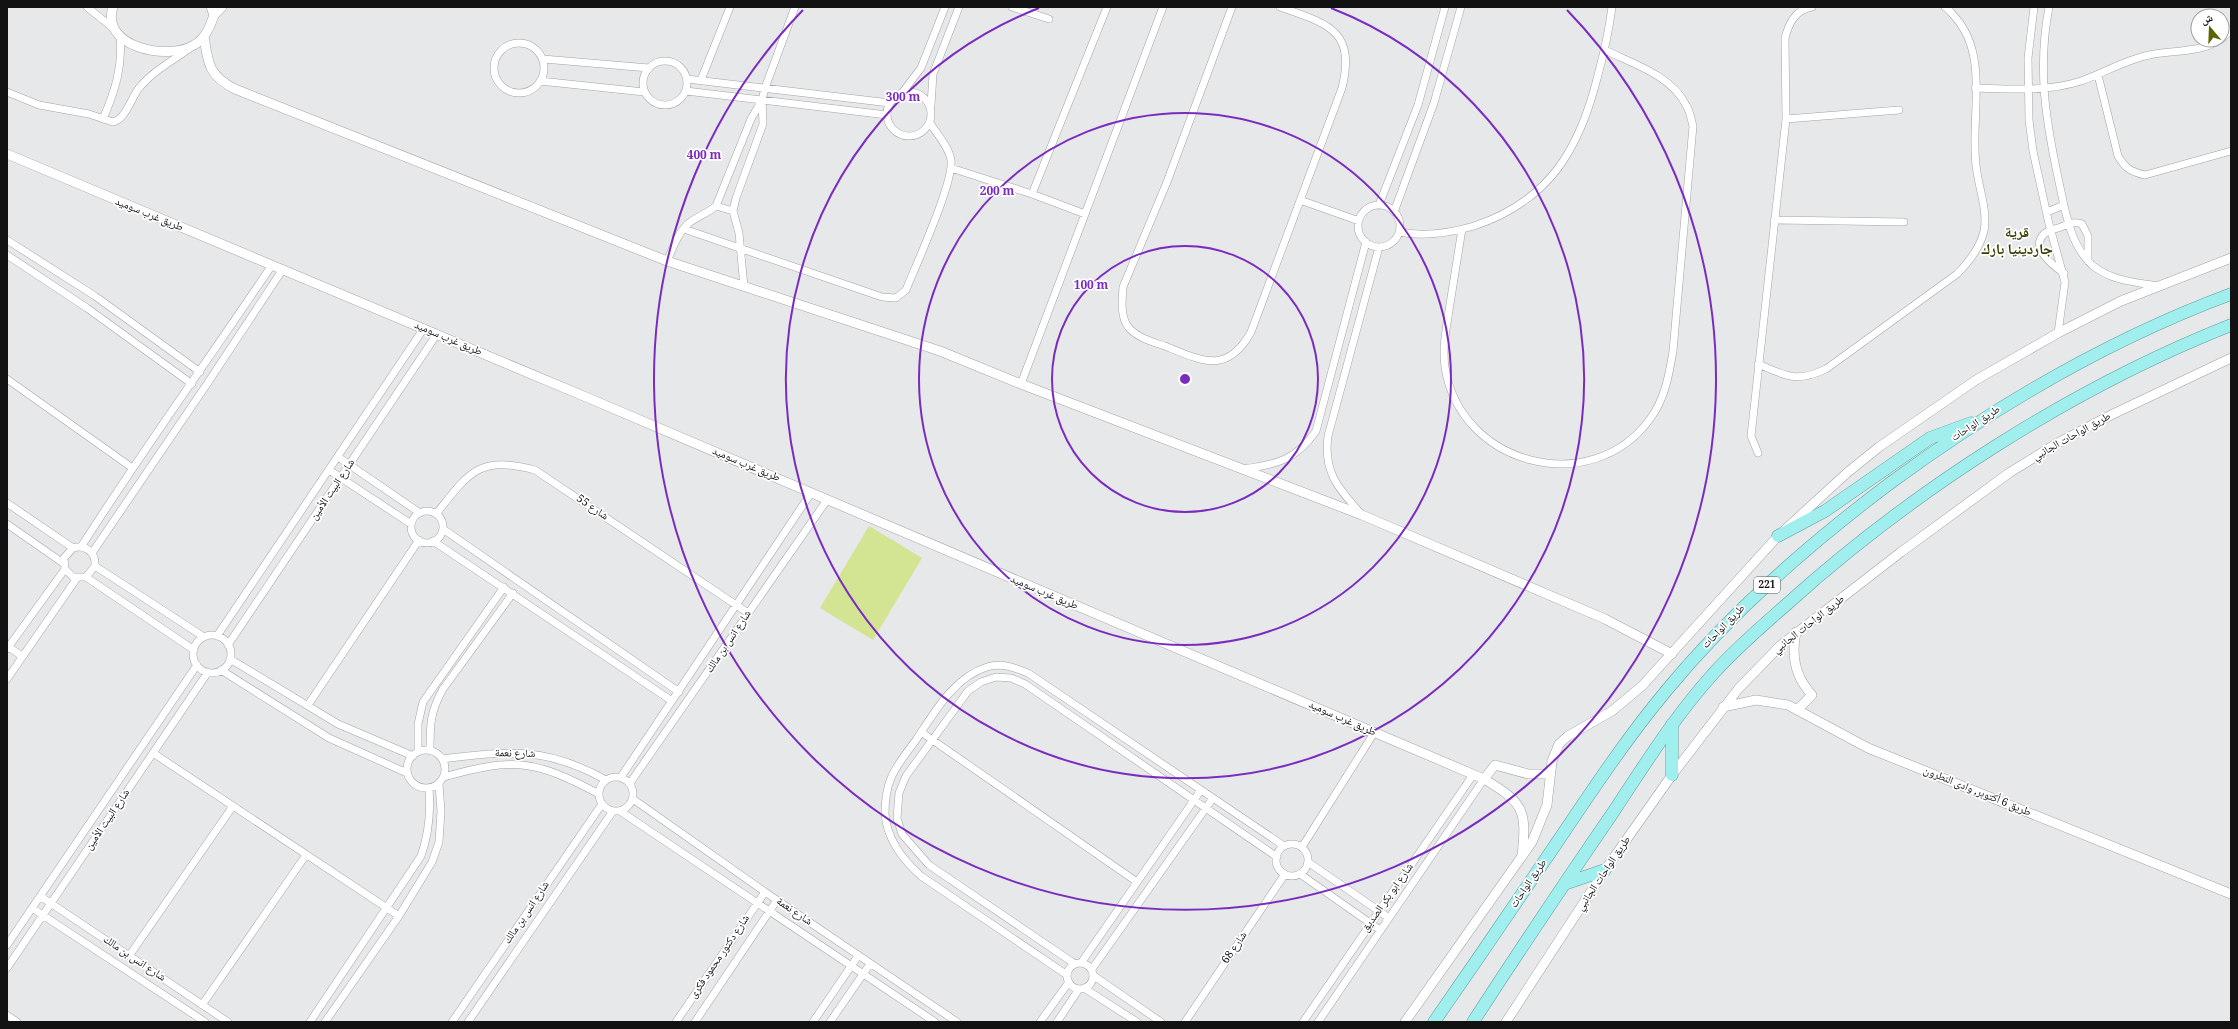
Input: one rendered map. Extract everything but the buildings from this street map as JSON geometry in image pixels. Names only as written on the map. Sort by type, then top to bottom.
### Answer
[{"type":"highway","name":"طريق الواحات","points":[[1434,1022],[1646,715],[1693,659],[1750,600],[1809,547],[1863,504],[1980,421],[2050,378],[2106,349],[2161,322],[2231,294]]},
{"type":"highway","name":"221","points":[[1473,1022],[1672,724],[1713,673],[1738,648],[1825,570],[1894,516],[2003,442],[2052,412],[2156,357],[2231,325]]},
{"type":"highway","points":[[1778,536],[1825,511],[1930,438],[1954,427],[1980,421]]},
{"type":"highway","points":[[1672,724],[1672,774]]},
{"type":"highway","points":[[1564,884],[1605,870]]},
{"type":"street","points":[[87,7],[114,28]]},
{"type":"street","points":[[113,7],[109,17],[114,28],[120,36],[139,48],[168,52],[194,45]]},
{"type":"street","points":[[222,7],[212,11],[204,36],[207,58],[215,77],[235,90],[667,261],[917,342],[1021,384],[1362,515],[1605,619],[1672,654]]},
{"type":"street","points":[[701,80],[730,7]]},
{"type":"street","points":[[667,261],[684,229],[716,206],[751,120],[762,100],[795,7]]},
{"type":"street","points":[[945,7],[921,68],[902,93],[890,103],[887,114],[888,120],[894,131],[905,136],[911,136],[923,132],[930,123],[933,74],[959,7]]},
{"type":"street","points":[[1012,7],[1049,19]]},
{"type":"street","points":[[1032,194],[1107,7]]},
{"type":"street","points":[[1021,384],[1163,7]]},
{"type":"street","points":[[1232,7],[1167,182],[1123,287],[1122,300],[1124,316],[1129,328],[1140,336],[1203,361],[1218,360],[1232,355],[1244,345],[1251,332],[1342,88],[1347,56],[1342,41],[1331,28],[1317,20],[1280,7]]},
{"type":"street","points":[[1379,206],[1418,105],[1445,7]]},
{"type":"street","points":[[1394,212],[1434,103],[1461,7]]},
{"type":"street","points":[[1399,232],[1433,234],[1462,229],[1490,220],[1517,207],[1543,186],[1564,161],[1581,132],[1592,101],[1605,50],[1612,7]]},
{"type":"street","points":[[1758,454],[1751,436],[1786,119],[1784,53],[1788,26],[1795,15],[1812,7]]},
{"type":"street","points":[[1758,364],[1791,377],[1809,377],[1826,369],[1957,274],[1969,262],[1978,248],[1984,232],[1986,215],[1976,165],[1975,88],[1972,49],[1964,27],[1944,7]]},
{"type":"street","points":[[2034,7],[2029,50],[2028,89],[2033,151],[2051,230],[2064,273],[2065,291],[2058,333]]},
{"type":"street","points":[[2048,7],[2043,53],[2043,88],[2050,144],[2069,224],[2077,244],[2088,261],[2098,270],[2113,277],[2158,286]]},
{"type":"street","points":[[103,119],[119,77],[121,59],[120,36]]},
{"type":"street","points":[[7,92],[39,105],[89,114],[109,122],[120,119],[132,98],[148,78],[204,36]]},
{"type":"street","points":[[518,43],[533,47],[543,59],[544,67],[540,81],[528,91],[513,92],[506,89],[496,77],[495,62],[503,49],[518,43]]},
{"type":"street","points":[[1975,88],[2028,89],[2068,84],[2148,55],[2194,48]]},
{"type":"street","points":[[1462,229],[1445,337],[1445,367],[1453,396],[1468,421],[1489,442],[1521,458],[1556,465],[1591,461],[1624,445],[1650,419],[1667,387],[1674,343],[1693,126],[1687,105],[1675,88],[1657,75],[1605,50]]},
{"type":"street","points":[[543,59],[649,68]]},
{"type":"street","points":[[661,61],[674,63],[680,67],[687,79],[686,91],[676,103],[662,106],[648,99],[644,92],[643,79],[649,68],[661,61]]},
{"type":"street","points":[[2098,74],[2118,156],[2124,166],[2134,173],[2145,175],[2231,151]]},
{"type":"street","points":[[687,79],[890,103]]},
{"type":"street","points":[[540,81],[644,92]]},
{"type":"street","points":[[686,91],[887,114]]},
{"type":"street","points":[[902,93],[911,91],[920,94],[926,99],[931,107]]},
{"type":"street","points":[[744,287],[740,248],[733,211],[736,198],[763,124],[762,100]]},
{"type":"street","points":[[1786,119],[1899,110]]},
{"type":"street","points":[[684,229],[882,297],[896,298],[906,290],[946,187],[951,168],[951,159],[946,147],[930,123]]},
{"type":"street","name":"طريق غرب سوميد","points":[[7,154],[424,328],[1484,779],[1507,793],[1520,808],[1525,827],[1522,856]]},
{"type":"street","points":[[951,168],[1032,194],[1085,214]]},
{"type":"street","points":[[1300,200],[1359,221]]},
{"type":"street","points":[[2047,212],[2064,205]]},
{"type":"street","points":[[716,206],[733,211]]},
{"type":"street","points":[[1379,206],[1394,212],[1399,221],[1399,232],[1389,244],[1379,247],[1366,242],[1359,230],[1359,221],[1366,210],[1379,206]]},
{"type":"street","points":[[1774,220],[1904,222]]},
{"type":"street","points":[[2064,273],[2048,260],[2041,248],[2042,237],[2051,230],[2069,224],[2079,223],[2087,230],[2090,242],[2088,261]]},
{"type":"street","points":[[7,240],[95,296],[198,375],[207,384]]},
{"type":"street","points":[[1242,469],[1266,466],[1281,462],[1295,454],[1307,444],[1316,431],[1366,242]]},
{"type":"street","points":[[1362,515],[1337,485],[1331,474],[1326,449],[1328,436],[1379,247]]},
{"type":"street","points":[[7,255],[87,308],[192,384]]},
{"type":"street","points":[[1405,1022],[1532,842],[1543,818],[1549,793],[1553,755],[1563,740],[1617,708],[1642,686],[1778,536],[1848,472],[1911,424],[1976,380],[2058,333],[2121,301],[2231,258]]},
{"type":"street","points":[[22,656],[8,647],[64,566],[66,554],[77,548],[131,467],[192,384],[272,265]]},
{"type":"street","points":[[204,637],[95,566],[92,553],[283,269]]},
{"type":"street","points":[[87,308],[95,296]]},
{"type":"street","name":"شارع البيت الأمين","points":[[217,636],[424,328]]},
{"type":"street","name":"شارع البيت الأمين","points":[[228,645],[437,334]]},
{"type":"street","name":"طريق الواحات الجانبي","points":[[1506,1022],[1605,870],[1672,774],[1723,707],[1754,672],[1796,632],[1981,493],[2032,458],[2142,399],[2231,358]]},
{"type":"street","points":[[7,379],[131,467]]},
{"type":"street","points":[[338,457],[420,513]]},
{"type":"street","name":"شارع 55","points":[[436,514],[466,476],[487,466],[511,464],[535,470],[748,613]]},
{"type":"street","points":[[329,470],[411,524]]},
{"type":"street","name":"شارع انس بن مالك","points":[[621,777],[811,492]]},
{"type":"street","name":"شارع انس بن مالك","points":[[630,783],[827,500]]},
{"type":"street","points":[[7,503],[77,548],[92,553]]},
{"type":"street","points":[[428,511],[436,514],[441,520],[443,529],[440,536],[433,541],[426,543],[419,540],[412,534],[411,524],[414,518],[420,513],[428,511]]},
{"type":"street","points":[[7,524],[64,566],[70,575],[77,578],[86,577],[194,650]]},
{"type":"street","points":[[443,529],[675,697]]},
{"type":"street","points":[[308,705],[419,540]]},
{"type":"street","points":[[433,541],[686,704]]},
{"type":"street","points":[[86,577],[95,566]]},
{"type":"street","points":[[7,679],[77,578]]},
{"type":"street","points":[[230,659],[338,724],[415,754],[430,751],[442,759],[445,767],[444,777],[439,784],[429,788],[418,786],[410,779],[407,773],[409,761],[415,754],[418,724],[423,702],[509,590],[517,582]]},
{"type":"street","points":[[430,751],[430,725],[434,706],[509,590]]},
{"type":"street","points":[[1796,632],[1794,651],[1796,670],[1805,688],[1812,695],[1797,710]]},
{"type":"street","points":[[221,670],[230,659],[228,645],[217,636],[204,637],[198,642],[194,650],[194,658],[197,665],[208,672],[221,670],[329,738],[407,773]]},
{"type":"street","name":"شارع البيت الأمين","points":[[7,945],[197,665]]},
{"type":"street","points":[[1137,1022],[1082,988],[1073,987],[1068,978],[928,882],[915,870],[898,850],[887,825],[886,797],[895,770],[921,732],[953,690],[970,675],[987,667],[996,665],[1021,670],[1051,688],[1284,846]]},
{"type":"street","name":"شارع البيت الأمين","points":[[7,968],[208,672]]},
{"type":"street","points":[[1161,1022],[1093,973],[936,871],[921,858],[902,834],[897,818],[899,792],[906,776],[962,698],[981,682],[988,679],[1004,677],[1025,684],[1277,857]]},
{"type":"street","points":[[1044,697],[1051,688]]},
{"type":"street","points":[[953,690],[962,698]]},
{"type":"street","name":"طريق 6 أكتوبر, وادى النطرون","points":[[1723,707],[1745,701],[1767,700],[1783,703],[1868,748],[2231,894]]},
{"type":"street","points":[[921,732],[1137,882]]},
{"type":"street","points":[[1302,847],[1374,733]]},
{"type":"street","name":"شارع نعمة","points":[[442,759],[507,752],[533,753],[574,764],[606,780]]},
{"type":"street","points":[[154,753],[398,916]]},
{"type":"street","name":"شارع نعمة","points":[[444,777],[493,765],[531,766],[566,776],[599,794]]},
{"type":"street","points":[[1484,779],[1495,765],[1528,774],[1550,774]]},
{"type":"street","name":"شارع ابو بكر الصديق","points":[[1303,1022],[1473,775]]},
{"type":"street","points":[[612,777],[621,777],[630,783],[634,791],[633,799],[630,805],[617,811],[602,804],[599,794],[601,785],[606,780],[612,777]]},
{"type":"street","name":"شارع ابو بكر الصديق","points":[[1318,1022],[1484,779]]},
{"type":"street","points":[[325,1022],[398,916],[432,862],[439,842],[441,811],[439,784]]},
{"type":"street","points":[[310,1022],[388,908],[421,856],[427,839],[431,810],[429,788]]},
{"type":"street","points":[[1040,1022],[1068,978],[1070,968],[1078,963],[1201,790]]},
{"type":"street","points":[[1057,1022],[1082,988],[1090,985],[1093,973],[1213,798]]},
{"type":"street","name":"شارع نعمة","points":[[633,799],[765,892],[957,1022]]},
{"type":"street","name":"شارع انس بن مالك","points":[[452,1022],[602,804]]},
{"type":"street","points":[[129,956],[233,806]]},
{"type":"street","name":"شارع انس بن مالك","points":[[468,1022],[617,811]]},
{"type":"street","name":"شارع نعمة","points":[[617,811],[770,911],[935,1022]]},
{"type":"street","points":[[1293,844],[1302,847],[1307,854],[1308,862],[1305,869],[1300,874],[1292,876],[1285,874],[1279,868],[1277,857],[1284,846],[1293,844]]},
{"type":"street","points":[[202,1005],[306,855]]},
{"type":"street","points":[[1308,862],[1389,918]]},
{"type":"street","name":"شارع 68","points":[[1186,1022],[1285,874]]},
{"type":"street","points":[[1300,874],[1380,930]]},
{"type":"street","name":"شارع دكتور محمود فكرى","points":[[676,1022],[765,892]]},
{"type":"street","name":"شارع انس بن مالك","points":[[40,896],[228,1022]]},
{"type":"street","name":"شارع دكتور محمود فكرى","points":[[694,1022],[777,900]]},
{"type":"street","name":"شارع انس بن مالك","points":[[32,908],[205,1022]]},
{"type":"street","points":[[813,1022],[858,956]]},
{"type":"street","points":[[830,1022],[870,964]]},
{"type":"street","points":[[485,974],[496,981]]},
{"type":"street","points":[[7,1015],[17,1022]]},
{"type":"green space","points":[[869,526],[922,558],[873,640],[820,608]]},
{"type":"district","name":"قرية جاردينيا بارك","points":[[2017,242]]}]
